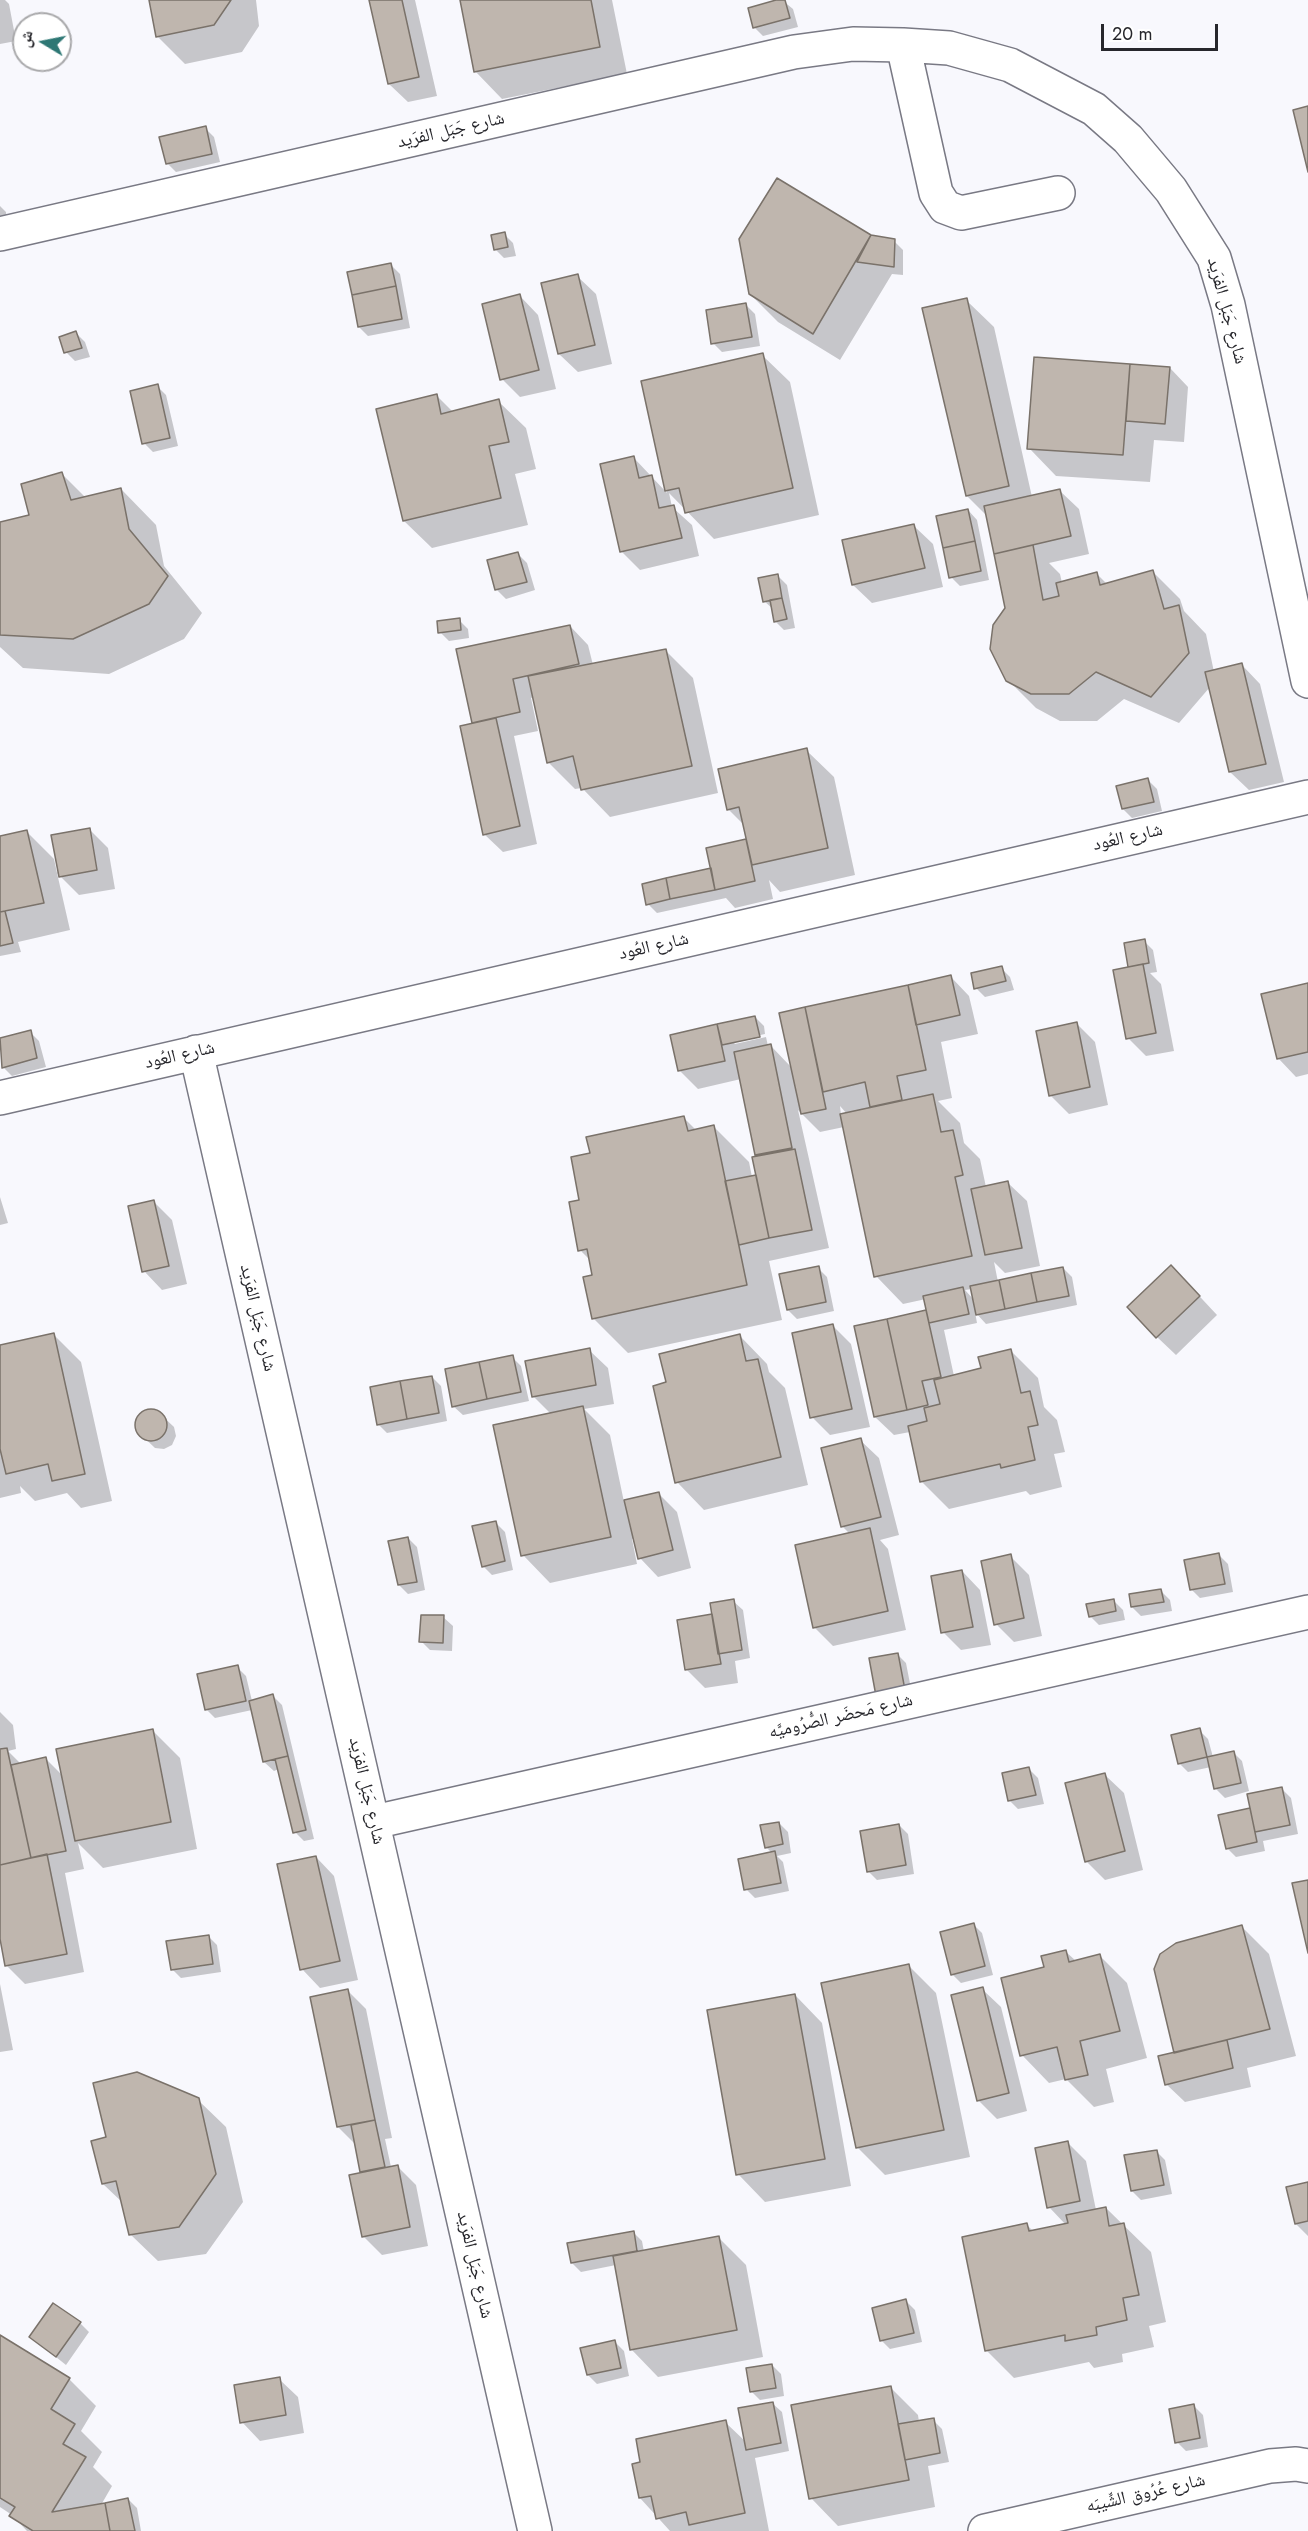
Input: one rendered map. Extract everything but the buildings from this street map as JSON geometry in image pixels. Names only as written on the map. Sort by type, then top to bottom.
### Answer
[{"type":"street","name":"شارع جَبَل الفرَيد","points":[[0,234],[794,52],[853,44],[903,45],[949,48],[1010,65],[1094,110],[1128,139],[1171,190],[1214,258],[1228,304],[1308,681]]},
{"type":"street","points":[[903,45],[936,193],[945,207],[961,213],[1058,193]]},
{"type":"street","name":"شارع العُود","points":[[0,1098],[1308,797]]},
{"type":"street","name":"شارع جَبَل الفرَيد","points":[[196,1052],[535,2531]]},
{"type":"street","name":"شارع مَحضَر الصُّرُوميَّه","points":[[374,1822],[1308,1612]]},
{"type":"street","name":"شارع عُرُوق الشِّيبَه","points":[[985,2531],[1270,2466],[1296,2464],[1308,2466]]}]
